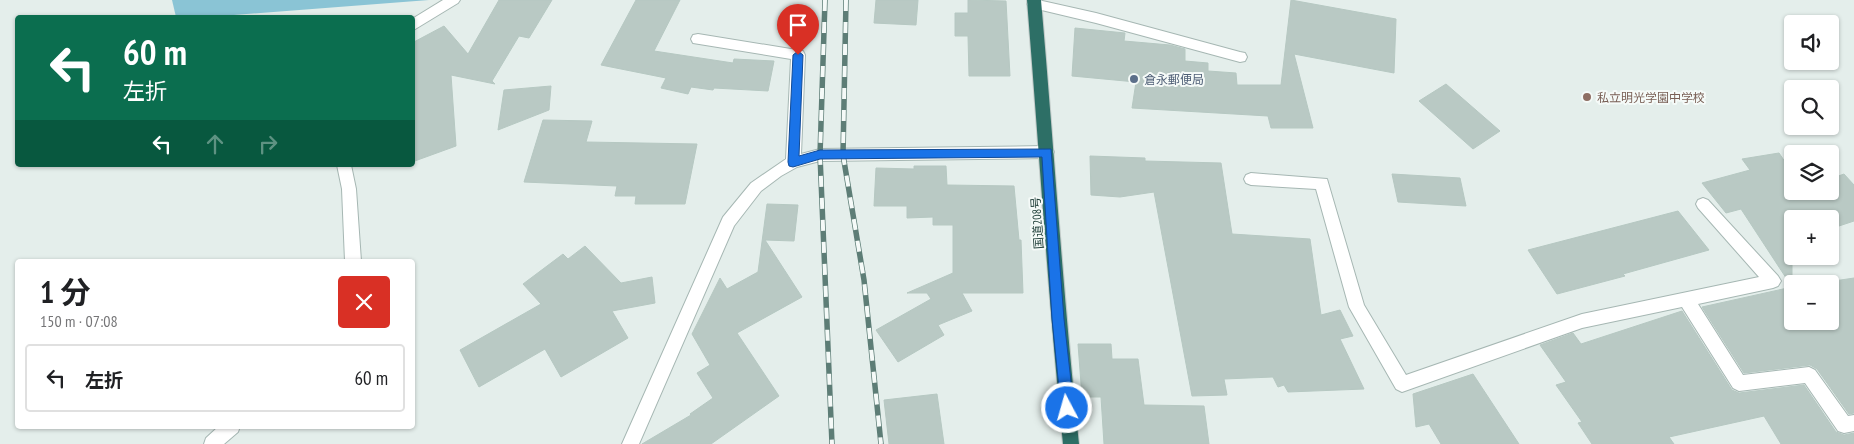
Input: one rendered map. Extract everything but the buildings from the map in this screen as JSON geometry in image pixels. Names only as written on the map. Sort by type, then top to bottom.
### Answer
[{"type":"highway","name":"国道208号","points":[[1034,2],[1047,152],[1058,319],[1071,444]]},
{"type":"street","points":[[415,24],[453,0]]},
{"type":"street","points":[[1034,2],[1240,57]]},
{"type":"street","points":[[698,39],[798,55],[793,162]]},
{"type":"street","points":[[630,444],[728,222],[756,187],[776,172],[793,162],[820,155],[1047,152]]},
{"type":"street","points":[[344,167],[349,189],[353,259]]},
{"type":"street","points":[[1251,179],[1322,184],[1357,307],[1402,384],[1582,321],[1773,281],[1703,204]]},
{"type":"street","points":[[1686,299],[1739,383],[1809,375],[1844,425],[1854,423]]},
{"type":"street","points":[[212,444],[229,429]]},
{"type":"water","points":[[172,0],[429,0],[235,15],[176,15]]},
{"type":"railway","points":[[825,0],[820,155],[832,444]]},
{"type":"railway","points":[[846,0],[843,155],[864,280],[881,444]]},
{"type":"place","name":"倉永郵便局","points":[[1134,79]]},
{"type":"place","name":"私立明光学園中学校","points":[[1587,97]]},
{"type":"route","points":[[798,55],[793,162],[820,155],[1047,152],[1058,319],[1067,408]]}]
